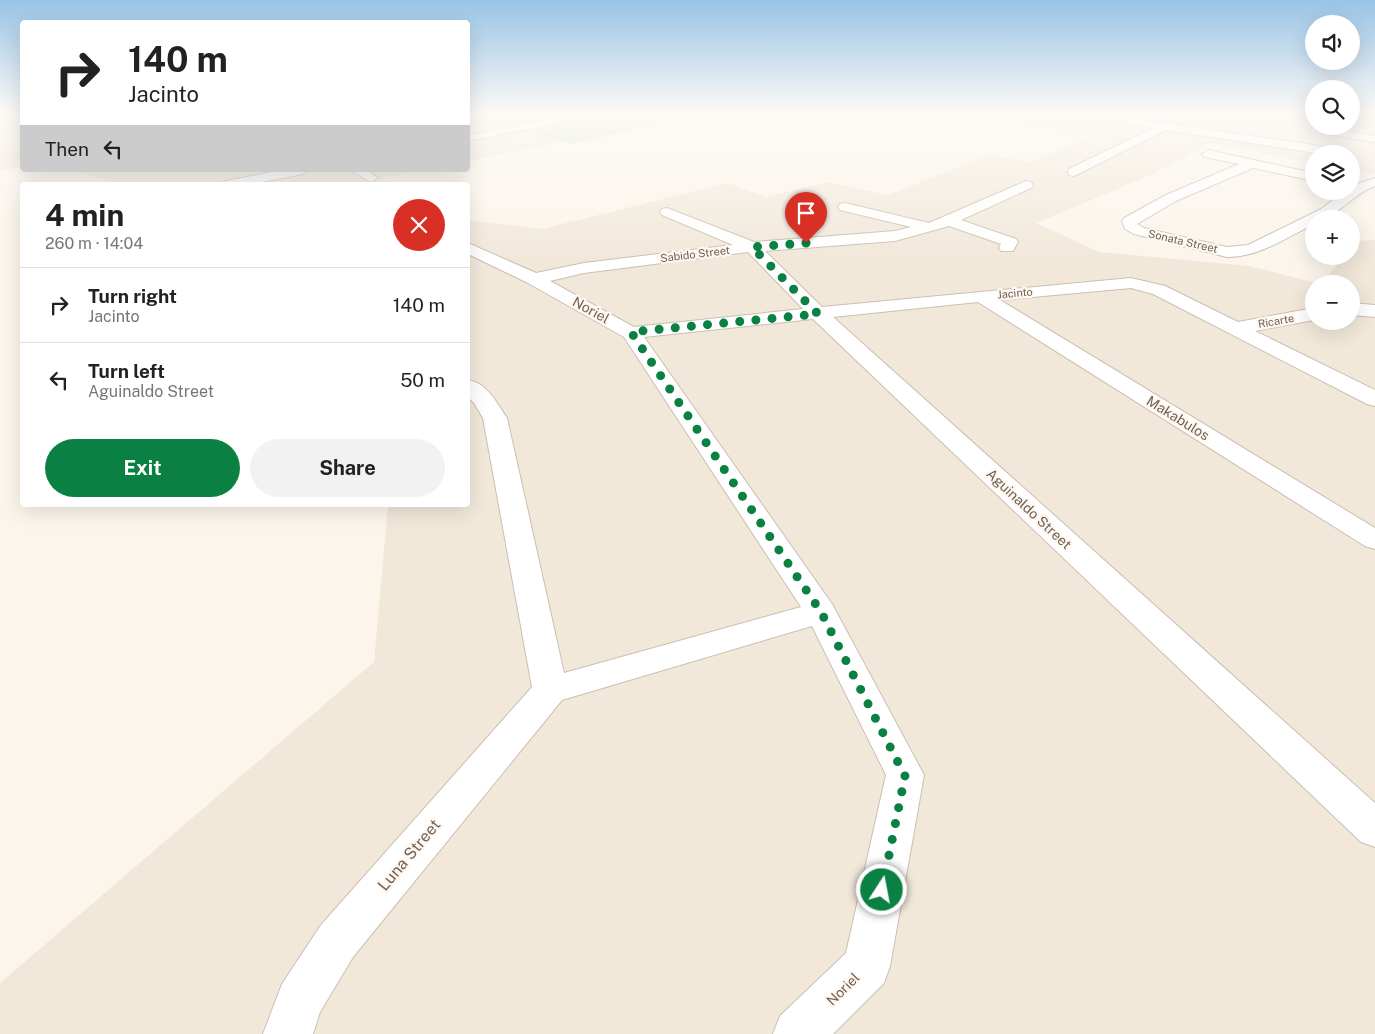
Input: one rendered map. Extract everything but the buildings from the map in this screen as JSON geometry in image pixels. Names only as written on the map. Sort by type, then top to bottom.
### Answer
[{"type":"street","points":[[1074,172],[1093,162]]},
{"type":"street","points":[[1243,162],[1305,175]]},
{"type":"street","name":"Sonata Street","points":[[1251,164],[1171,198],[1129,221],[1130,226],[1138,231],[1226,252],[1239,252],[1253,249],[1326,212],[1339,200]]},
{"type":"street","points":[[252,182],[295,172]]},
{"type":"street","points":[[360,172],[371,178]]},
{"type":"street","name":"Sonata Street","points":[[1360,185],[1375,182]]},
{"type":"street","name":"Sabido Street","points":[[534,279],[584,268],[752,247],[895,236],[930,228],[948,221],[1026,185]]},
{"type":"street","points":[[845,207],[930,228]]},
{"type":"street","name":"Aguinaldo Street","points":[[668,212],[752,247],[818,314],[1375,830]]},
{"type":"street","points":[[948,221],[1008,241],[1010,242],[1007,248]]},
{"type":"street","name":"Noriel","points":[[470,249],[534,279],[631,332],[821,612],[905,776],[867,966],[798,1034]]},
{"type":"street","name":"Jacinto","points":[[631,332],[981,296],[1131,284],[1159,290],[1375,399]]},
{"type":"street","name":"Makabulos","points":[[981,296],[1375,540]]},
{"type":"street","points":[[1360,310],[1375,311]]},
{"type":"street","name":"Ricarte","points":[[1237,328],[1305,316]]},
{"type":"street","points":[[470,388],[483,399],[495,418],[550,690],[821,612]]},
{"type":"street","name":"Luna Street","points":[[288,1034],[299,1001],[337,941],[550,690]]},
{"type":"shaded area","points":[[0,162],[20,162],[20,167],[0,171]]},
{"type":"shaded area","points":[[971,162],[1175,162],[1153,174],[1036,223],[1099,252],[1249,266],[1305,280],[1305,330],[1360,330],[1360,275],[1328,275],[1337,265],[1360,265],[1360,241],[1375,240],[1375,1034],[0,1034],[0,983],[374,662],[388,507],[470,507],[470,220],[542,229],[727,183],[766,197],[828,182],[888,195]]},
{"type":"shaded area","points":[[1360,162],[1375,162],[1375,175],[1360,172]]},
{"type":"shaded area","points":[[81,172],[413,172],[365,182],[113,182]]},
{"type":"route","points":[[806,243],[752,247],[818,314],[631,332],[821,612],[905,776],[882,890]]}]
